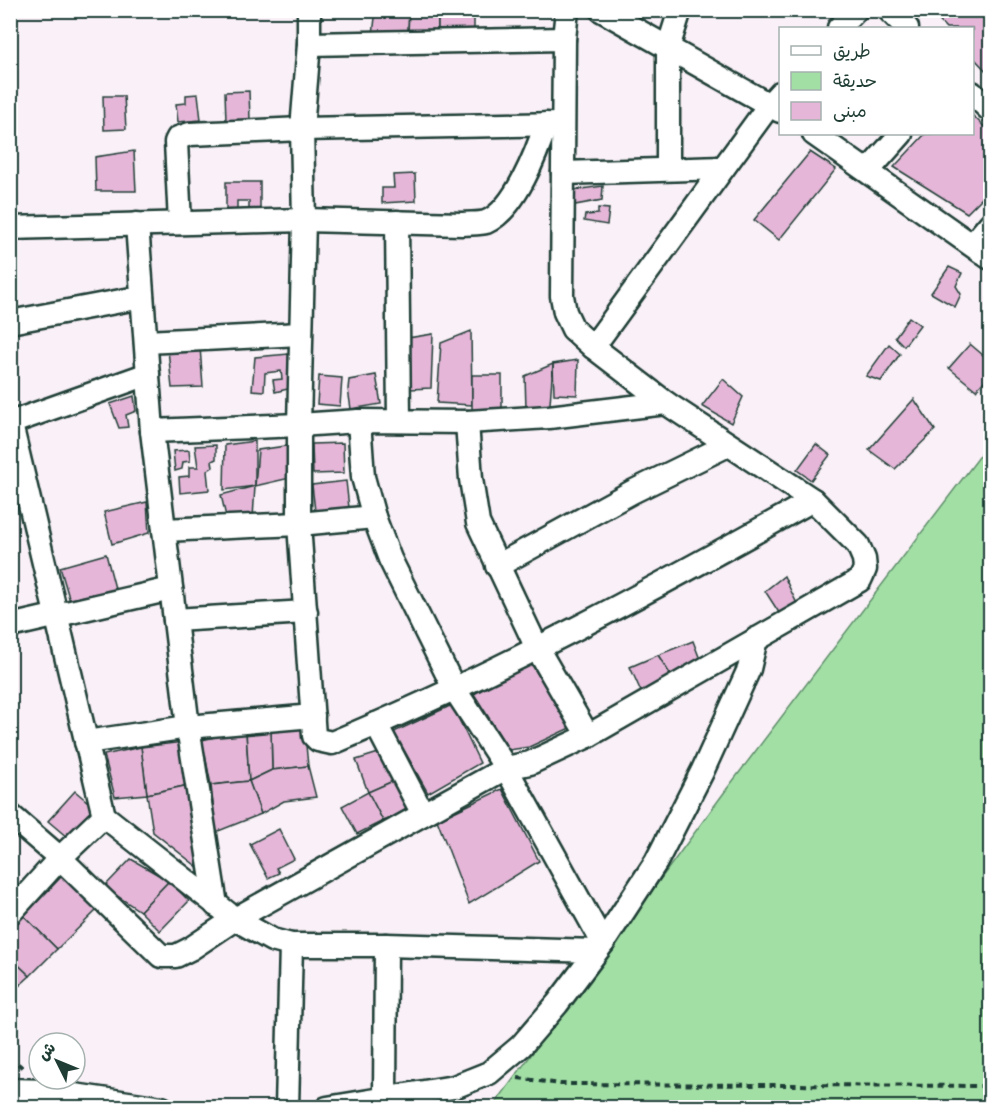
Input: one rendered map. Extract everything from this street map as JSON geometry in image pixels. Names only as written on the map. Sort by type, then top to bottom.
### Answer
[{"type":"street","points":[[309,10],[309,44],[302,129],[304,220],[300,333],[299,524],[314,736],[318,740],[332,743],[454,690],[684,573],[813,500]]},
{"type":"street","points":[[10,815],[60,858],[161,956],[176,956],[235,919],[506,768],[530,763],[588,736],[860,580],[865,569],[864,558],[858,545],[813,500],[666,404],[573,329],[565,312],[562,296],[563,173],[555,124],[567,10]]},
{"type":"street","points":[[593,347],[723,168],[777,103],[668,48],[601,10]]},
{"type":"street","points":[[668,169],[668,48],[680,10]]},
{"type":"street","points":[[840,27],[856,10]]},
{"type":"street","points":[[889,10],[906,27]]},
{"type":"street","points":[[309,44],[564,39]]},
{"type":"street","points":[[974,95],[990,110]]},
{"type":"street","points":[[180,223],[176,142],[178,138],[190,134],[302,129],[555,124]]},
{"type":"street","points":[[10,228],[304,220],[462,224],[486,222],[507,205],[555,124]]},
{"type":"street","points":[[814,135],[982,251],[990,224]]},
{"type":"street","points":[[868,171],[900,135]]},
{"type":"street","points":[[563,173],[723,168]]},
{"type":"street","points":[[397,222],[399,421]]},
{"type":"street","points":[[137,224],[152,431],[188,727],[216,905]]},
{"type":"street","points":[[10,322],[142,297]]},
{"type":"street","points":[[146,342],[300,333]]},
{"type":"street","points":[[148,374],[11,422],[104,816],[216,905],[235,919],[272,940],[291,945],[599,947]]},
{"type":"street","points":[[152,431],[359,421],[467,422],[549,417],[666,404]]},
{"type":"street","points":[[359,421],[363,477],[374,517],[390,559],[454,690],[506,768],[599,947]]},
{"type":"street","points":[[467,422],[471,479],[478,523],[537,648],[588,736]]},
{"type":"street","points":[[497,566],[632,492],[728,445]]},
{"type":"street","points":[[164,530],[299,524],[374,517]]},
{"type":"street","points":[[10,626],[171,589]]},
{"type":"street","points":[[175,620],[306,612]]},
{"type":"street","points":[[327,1107],[385,1098],[425,1100],[489,1073],[521,1046],[557,1004],[599,947],[656,862],[702,772],[750,669],[756,639]]},
{"type":"street","points":[[86,742],[188,727],[313,716]]},
{"type":"street","points":[[376,724],[423,814]]},
{"type":"street","points":[[12,909],[104,816]]},
{"type":"street","points":[[287,1107],[291,945]]},
{"type":"street","points":[[385,1098],[386,945]]},
{"type":"street","points":[[10,1090],[48,1091],[162,1107]]},
{"type":"path","points":[[489,1073],[560,1084],[990,1086]]},
{"type":"green space","points":[[990,446],[990,1107],[492,1108],[726,790],[979,457]]},
{"type":"building","points":[[376,10],[409,10],[408,33],[373,34]]},
{"type":"building","points":[[409,10],[438,10],[438,33],[408,33]]},
{"type":"building","points":[[438,10],[474,10],[474,33],[438,33]]},
{"type":"building","points":[[929,10],[990,10],[990,75],[974,58],[974,27],[945,27]]},
{"type":"building","points":[[249,91],[250,120],[226,121],[225,92]]},
{"type":"building","points":[[198,94],[201,120],[178,122],[176,104],[186,103],[186,95]]},
{"type":"building","points":[[103,96],[124,96],[126,129],[104,130]]},
{"type":"building","points":[[974,117],[990,132],[990,190],[967,213],[894,167],[924,135],[974,135]]},
{"type":"building","points":[[134,151],[136,191],[96,191],[95,157]]},
{"type":"building","points":[[810,152],[836,169],[779,240],[754,220]]},
{"type":"building","points":[[415,174],[416,201],[382,203],[382,188],[394,188],[393,175]]},
{"type":"building","points":[[226,182],[260,182],[260,210],[249,210],[249,201],[237,201],[237,215],[226,215]]},
{"type":"building","points":[[603,186],[602,200],[575,205],[574,190]]},
{"type":"building","points":[[598,208],[609,209],[607,225],[584,221],[585,215],[598,214]]},
{"type":"building","points":[[949,267],[962,273],[956,286],[961,294],[955,307],[931,293]]},
{"type":"building","points":[[909,317],[920,325],[904,346],[895,337]]},
{"type":"building","points":[[471,331],[472,405],[437,403],[441,343]]},
{"type":"building","points":[[433,334],[431,388],[410,389],[408,338]]},
{"type":"building","points":[[889,344],[900,354],[881,381],[866,376]]},
{"type":"building","points":[[970,344],[990,361],[990,375],[976,390],[949,368]]},
{"type":"building","points":[[200,347],[203,387],[172,388],[168,350]]},
{"type":"building","points":[[289,354],[292,388],[275,392],[273,380],[282,379],[281,371],[265,373],[264,391],[252,390],[255,357]]},
{"type":"building","points":[[578,360],[577,395],[554,394],[553,364]]},
{"type":"building","points":[[553,364],[549,417],[526,409],[525,376]]},
{"type":"building","points":[[376,375],[381,404],[351,409],[349,380]]},
{"type":"building","points":[[472,375],[502,375],[502,414],[472,413]]},
{"type":"building","points":[[319,376],[342,378],[340,406],[317,404]]},
{"type":"building","points":[[723,379],[743,397],[731,423],[702,406]]},
{"type":"building","points":[[134,396],[136,411],[126,415],[128,427],[119,428],[110,404]]},
{"type":"building","points":[[914,399],[935,430],[895,469],[869,450]]},
{"type":"building","points":[[255,441],[255,486],[224,490],[225,445]]},
{"type":"building","points":[[343,443],[344,473],[313,474],[312,444]]},
{"type":"building","points":[[816,444],[830,455],[811,480],[797,470]]},
{"type":"building","points":[[216,445],[216,459],[212,461],[213,467],[207,471],[209,490],[180,493],[179,477],[189,476],[189,467],[198,467],[195,446]]},
{"type":"building","points":[[293,445],[290,478],[255,486],[258,450]]},
{"type":"building","points":[[189,450],[190,461],[183,462],[182,469],[175,471],[173,451]]},
{"type":"building","points":[[346,481],[349,508],[315,511],[312,485]]},
{"type":"building","points":[[255,486],[253,518],[227,521],[221,495]]},
{"type":"building","points":[[147,502],[149,533],[112,544],[104,512]]},
{"type":"building","points":[[106,554],[117,596],[72,608],[60,567]]},
{"type":"building","points":[[784,576],[799,608],[785,622],[765,591]]},
{"type":"building","points":[[693,641],[701,662],[673,679],[658,655]]},
{"type":"building","points":[[658,655],[673,679],[643,696],[630,667]]},
{"type":"building","points":[[531,663],[570,728],[529,747],[509,750],[474,694]]},
{"type":"building","points":[[452,705],[480,763],[428,793],[394,732]]},
{"type":"building","points":[[304,724],[308,766],[272,770],[271,730]]},
{"type":"building","points":[[246,730],[249,781],[211,785],[202,740]]},
{"type":"building","points":[[246,730],[271,730],[272,770],[249,781]]},
{"type":"building","points":[[184,742],[189,785],[147,794],[141,747]]},
{"type":"building","points":[[141,747],[147,794],[115,797],[104,755]]},
{"type":"building","points":[[385,751],[400,778],[368,792],[356,760]]},
{"type":"building","points":[[308,766],[316,797],[284,801],[261,814],[249,781],[272,770]]},
{"type":"building","points":[[400,778],[415,810],[383,821],[368,792]]},
{"type":"building","points":[[249,781],[261,814],[216,832],[211,785]]},
{"type":"building","points":[[189,785],[199,868],[153,832],[147,794]]},
{"type":"building","points":[[502,789],[539,861],[469,904],[437,820]]},
{"type":"building","points":[[75,791],[101,813],[74,843],[48,821]]},
{"type":"building","points":[[368,792],[383,821],[357,834],[342,806]]},
{"type":"building","points":[[279,829],[294,859],[276,868],[279,873],[268,878],[250,844]]},
{"type":"building","points":[[131,859],[169,881],[140,911],[104,887]]},
{"type":"building","points":[[61,877],[99,908],[57,949],[24,916]]},
{"type":"building","points":[[169,881],[189,901],[160,931],[140,911]]},
{"type":"building","points":[[24,916],[57,949],[30,976],[10,957],[10,929]]},
{"type":"building","points":[[10,957],[30,976],[10,994]]}]
